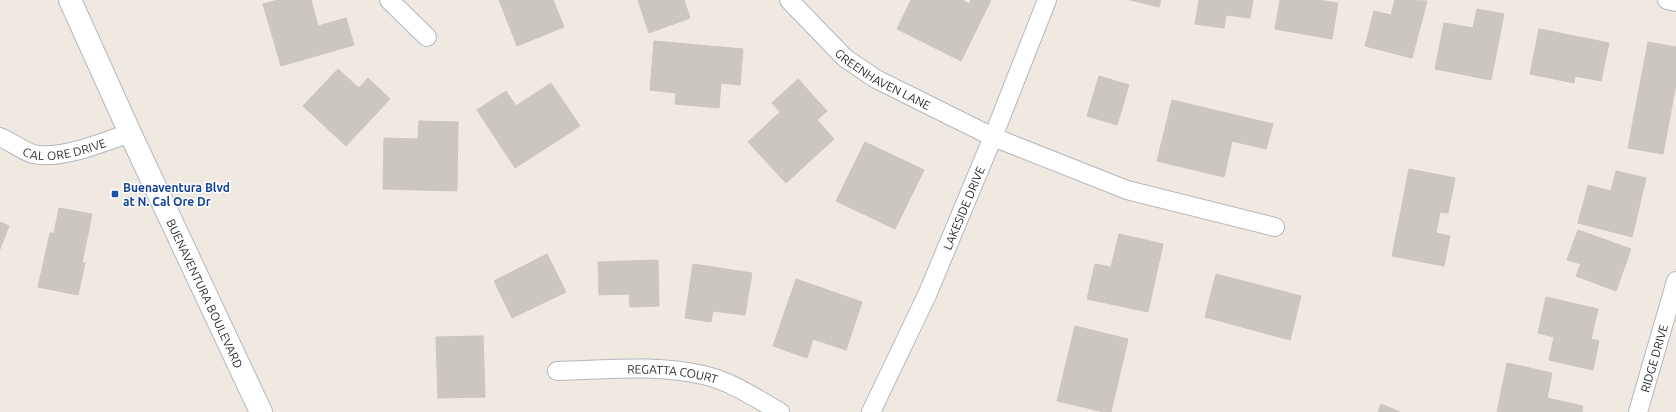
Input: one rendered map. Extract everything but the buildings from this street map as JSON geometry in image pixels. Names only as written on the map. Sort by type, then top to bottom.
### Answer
[{"type":"main road","name":"BUENAVENTURA BOULEVARD","points":[[70,0],[130,133],[261,412]]},
{"type":"street","points":[[389,0],[427,37]]},
{"type":"street","name":"GREENHAVEN LANE","points":[[789,0],[845,58],[876,79],[993,137],[1127,190],[1275,226]]},
{"type":"street","name":"LAKESIDE DRIVE","points":[[871,412],[927,295],[993,137],[1047,0]]},
{"type":"street","points":[[1667,0],[1676,2]]},
{"type":"street","name":"CAL ORE DRIVE","points":[[0,137],[32,154],[45,155],[74,151],[130,133]]},
{"type":"street","name":"RIDGE DRIVE","points":[[1638,412],[1676,281]]},
{"type":"street","name":"REGATTA COURT","points":[[557,371],[663,368],[704,375],[736,386],[780,412]]},
{"type":"place","name":"Buenaventura Blvd at N. Cal Ore Dr","points":[[115,194]]}]
